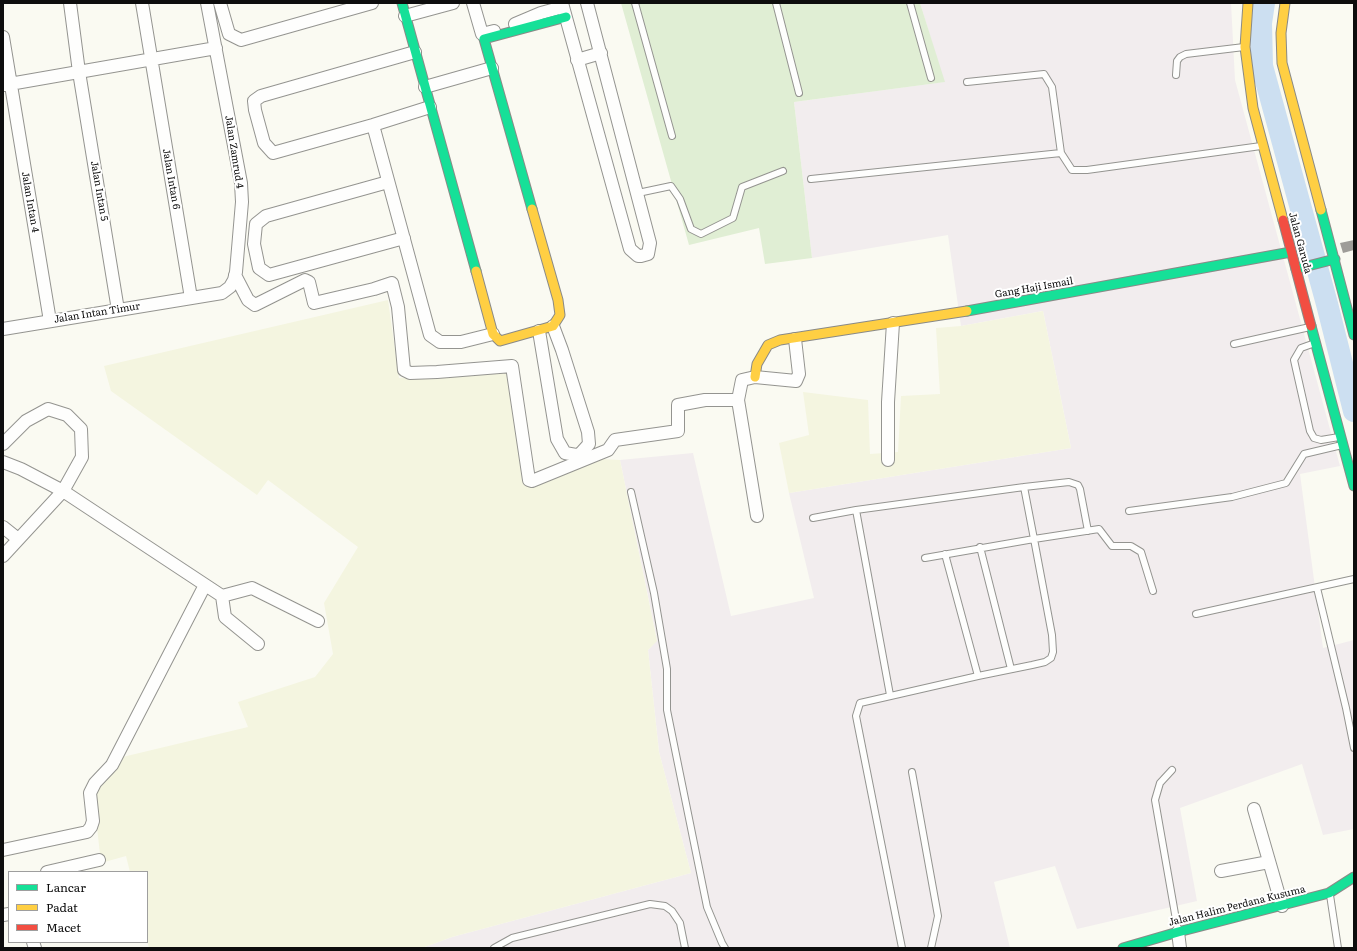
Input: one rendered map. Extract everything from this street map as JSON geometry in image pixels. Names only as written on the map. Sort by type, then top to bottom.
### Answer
[{"type":"street","name":"Jalan Intan 5","points":[[70,3],[79,72],[118,310]]},
{"type":"street","name":"Jalan Intan 6","points":[[142,3],[191,298]]},
{"type":"street","name":"Jalan Zamrud 4","points":[[191,298],[222,292],[230,287],[235,275],[242,202],[241,183],[207,3]]},
{"type":"street","points":[[220,3],[229,34],[241,40],[372,3]]},
{"type":"street","points":[[402,3],[492,334],[500,341],[553,326],[560,316],[558,300],[484,39],[509,29],[541,13],[563,9],[630,249],[638,256],[648,254],[650,242],[587,3]]},
{"type":"street","points":[[405,16],[453,3]]},
{"type":"street","points":[[473,3],[482,34],[509,29]]},
{"type":"street","name":"Jalan Garuda","points":[[1248,3],[1245,47],[1253,108],[1354,486]]},
{"type":"street","points":[[1285,3],[1281,33],[1282,63],[1332,260],[1354,335]]},
{"type":"street","name":"Jalan Intan 4","points":[[3,37],[7,84],[50,321]]},
{"type":"street","points":[[7,84],[216,48]]},
{"type":"street","points":[[415,52],[261,96],[254,101],[255,110],[264,143],[273,153],[373,125],[430,107]]},
{"type":"street","points":[[577,60],[601,53]]},
{"type":"street","points":[[425,87],[492,68]]},
{"type":"street","points":[[373,125],[430,335],[440,342],[461,342],[492,334]]},
{"type":"street","points":[[388,182],[266,216],[256,224],[254,244],[259,268],[269,276],[404,238]]},
{"type":"street","name":"Gang Haji Ismail","points":[[755,377],[757,364],[768,345],[780,340],[795,339],[966,312],[1291,252]]},
{"type":"street","points":[[1296,269],[1332,260]]},
{"type":"street","points":[[235,275],[248,300],[255,305],[306,280],[309,282],[314,303],[374,289],[392,283],[398,307],[404,370],[410,373],[512,366],[529,480],[532,481],[608,450],[615,440],[678,431],[678,405],[705,400],[738,400]]},
{"type":"street","name":"Jalan Intan Timur","points":[[3,329],[191,298]]},
{"type":"street","points":[[888,460],[888,402],[893,323]]},
{"type":"street","points":[[539,331],[557,439],[565,453],[576,455],[580,454],[589,444],[588,432],[553,326]]},
{"type":"street","points":[[756,516],[738,400],[742,380],[755,377],[796,381],[799,374],[795,339]]},
{"type":"street","points":[[3,444],[26,421],[48,409],[67,416],[80,429],[82,457],[63,492],[3,556]]},
{"type":"street","points":[[3,462],[21,469],[63,492],[222,596],[252,588],[318,621]]},
{"type":"street","points":[[3,527],[18,539]]},
{"type":"street","points":[[3,850],[87,832],[91,827],[93,821],[90,793],[95,783],[112,766],[205,585]]},
{"type":"street","points":[[222,596],[225,617],[258,644]]},
{"type":"street","points":[[1254,809],[1282,906]]},
{"type":"street","points":[[51,871],[99,860]]},
{"type":"street","points":[[1221,871],[1269,862]]},
{"type":"street","name":"Jalan Halim Perdana Kusuma","points":[[1123,948],[1178,932],[1329,893],[1354,877]]},
{"type":"street","points":[[1178,932],[1180,948]]},
{"type":"lane","points":[[634,3],[672,136]]},
{"type":"lane","points":[[776,3],[799,93]]},
{"type":"lane","points":[[910,3],[931,78]]},
{"type":"lane","points":[[1176,75],[1177,61],[1180,56],[1245,47]]},
{"type":"lane","points":[[967,82],[1044,74],[1052,87],[1061,153],[1072,170],[1087,170],[1262,146]]},
{"type":"lane","points":[[811,179],[1061,153]]},
{"type":"lane","points":[[638,193],[671,186],[680,199],[690,229],[701,234],[733,218],[742,187],[783,171]]},
{"type":"lane","points":[[1234,344],[1312,327]]},
{"type":"lane","points":[[1316,343],[1301,348],[1294,360],[1310,432],[1314,438],[1321,440],[1341,441]]},
{"type":"lane","points":[[1129,511],[1232,497],[1286,483],[1304,454],[1341,441]]},
{"type":"lane","points":[[813,518],[856,510],[1069,482],[1078,484],[1080,489],[1088,531]]},
{"type":"lane","points":[[902,948],[856,716],[860,703],[890,695],[1045,662],[1051,658],[1053,652],[1052,635],[1024,487]]},
{"type":"lane","points":[[631,492],[654,593],[667,669],[667,710],[707,907],[725,948]]},
{"type":"lane","points":[[856,510],[890,695]]},
{"type":"lane","points":[[925,558],[980,547],[1099,529],[1112,546],[1131,546],[1141,552],[1153,591]]},
{"type":"lane","points":[[980,547],[1011,669]]},
{"type":"lane","points":[[945,554],[978,676]]},
{"type":"lane","points":[[1196,614],[1354,579]]},
{"type":"lane","points":[[1317,588],[1346,708],[1354,748]]},
{"type":"lane","points":[[1172,770],[1160,783],[1155,800],[1178,932]]},
{"type":"lane","points":[[912,772],[938,916],[931,948]]},
{"type":"lane","points":[[1329,893],[1338,948]]},
{"type":"lane","points":[[494,948],[512,938],[650,904],[665,906],[672,911],[680,923],[685,948]]},
{"type":"shaded area","points":[[920,3],[1231,3],[1235,80],[1340,466],[1300,474],[1323,648],[1354,640],[1354,829],[1323,835],[1302,764],[1180,808],[1197,901],[1077,929],[1055,866],[994,882],[1010,948],[422,948],[452,937],[691,873],[659,752],[648,650],[657,640],[620,460],[693,453],[731,616],[814,598],[789,493],[1071,448],[1043,311],[961,326],[948,235],[812,258],[794,102],[944,82]]},
{"type":"green space","points":[[621,3],[920,3],[945,82],[794,102],[812,258],[765,264],[759,228],[689,245]]},
{"type":"green space","points":[[388,300],[399,378],[511,369],[526,484],[601,459],[620,460],[657,641],[648,650],[659,752],[691,873],[452,937],[422,948],[149,948],[148,943],[148,871],[130,871],[126,856],[101,863],[94,801],[110,760],[248,727],[238,702],[315,677],[333,654],[324,603],[358,547],[268,480],[257,495],[111,391],[104,366]]},
{"type":"green space","points":[[1043,311],[1071,448],[789,493],[779,443],[809,435],[803,392],[868,400],[870,454],[898,452],[901,396],[940,394],[936,328],[961,326]]},
{"type":"building","points":[[1354,240],[1354,250],[1343,253],[1340,243]]},
{"type":"waterway","points":[[1264,3],[1261,23],[1262,66],[1327,304],[1354,411]]},
{"type":"traffic: fast","points":[[402,3],[476,271]]},
{"type":"traffic: fast","points":[[532,209],[484,39],[566,17]]},
{"type":"traffic: fast","points":[[1321,210],[1354,335]]},
{"type":"traffic: fast","points":[[967,311],[1291,252]]},
{"type":"traffic: fast","points":[[1296,269],[1335,259]]},
{"type":"traffic: fast","points":[[1311,326],[1354,486]]},
{"type":"traffic: fast","points":[[1123,948],[1178,932],[1329,893],[1354,877]]},
{"type":"traffic: slow","points":[[1248,3],[1245,47],[1253,108],[1283,220]]},
{"type":"traffic: slow","points":[[1285,3],[1281,33],[1282,63],[1321,210]]},
{"type":"traffic: slow","points":[[476,271],[493,334],[500,341],[553,326],[560,315],[558,300],[532,209]]},
{"type":"traffic: slow","points":[[755,377],[757,364],[768,345],[780,340],[967,311]]},
{"type":"traffic: jam","points":[[1283,220],[1311,326]]}]
